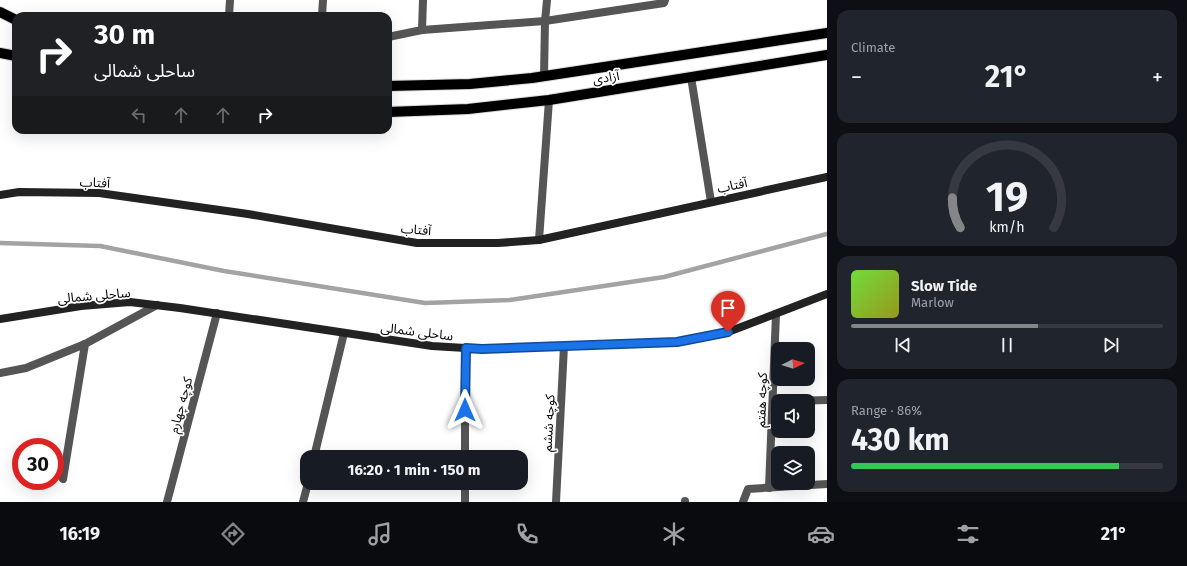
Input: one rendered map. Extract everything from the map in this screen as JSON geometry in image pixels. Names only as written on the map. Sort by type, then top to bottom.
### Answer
[{"type":"main road","points":[[0,12],[12,18]]},
{"type":"main road","name":"آزادی","points":[[392,86],[470,84],[544,76],[827,32]]},
{"type":"main road","points":[[0,53],[12,55]]},
{"type":"main road","name":"آزادی","points":[[392,112],[468,109],[549,100],[827,55]]},
{"type":"street","points":[[229,12],[230,0]]},
{"type":"street","points":[[322,12],[323,0]]},
{"type":"street","points":[[422,30],[423,0]]},
{"type":"street","points":[[544,76],[545,20],[547,0]]},
{"type":"street","points":[[392,36],[422,30],[545,20],[664,3],[665,0]]},
{"type":"street","points":[[692,77],[711,202]]},
{"type":"street","points":[[539,240],[549,100]]},
{"type":"street","name":"آفتاب","points":[[0,195],[19,192],[106,194],[248,214],[417,243],[498,243],[539,240],[827,177]]},
{"type":"street","name":"ساحلی شمالی","points":[[0,319],[80,306],[130,302],[216,313],[432,346],[482,349],[677,342],[728,332],[827,294]]},
{"type":"street","points":[[0,373],[26,368],[85,344],[157,305]]},
{"type":"street","name":"کوچه چهارم","points":[[168,502],[216,313]]},
{"type":"street","name":"کوچه هفتم","points":[[775,394],[776,314]]},
{"type":"street","points":[[316,450],[344,333]]},
{"type":"street","points":[[64,473],[85,344]]},
{"type":"street","name":"کوچه ششم","points":[[556,502],[564,346]]},
{"type":"street","points":[[465,450],[466,348]]},
{"type":"street","points":[[815,400],[827,400]]},
{"type":"street","name":"کوچه هفتم","points":[[769,488],[772,438]]},
{"type":"street","points":[[743,502],[748,489],[827,484]]},
{"type":"street","points":[[303,502],[306,490]]},
{"type":"street","points":[[465,490],[465,502]]},
{"type":"waterway","points":[[0,243],[100,246],[224,271],[425,303],[510,300],[664,277],[827,234]]},
{"type":"route","points":[[465,410],[466,348],[482,349],[677,342],[728,332]]}]
